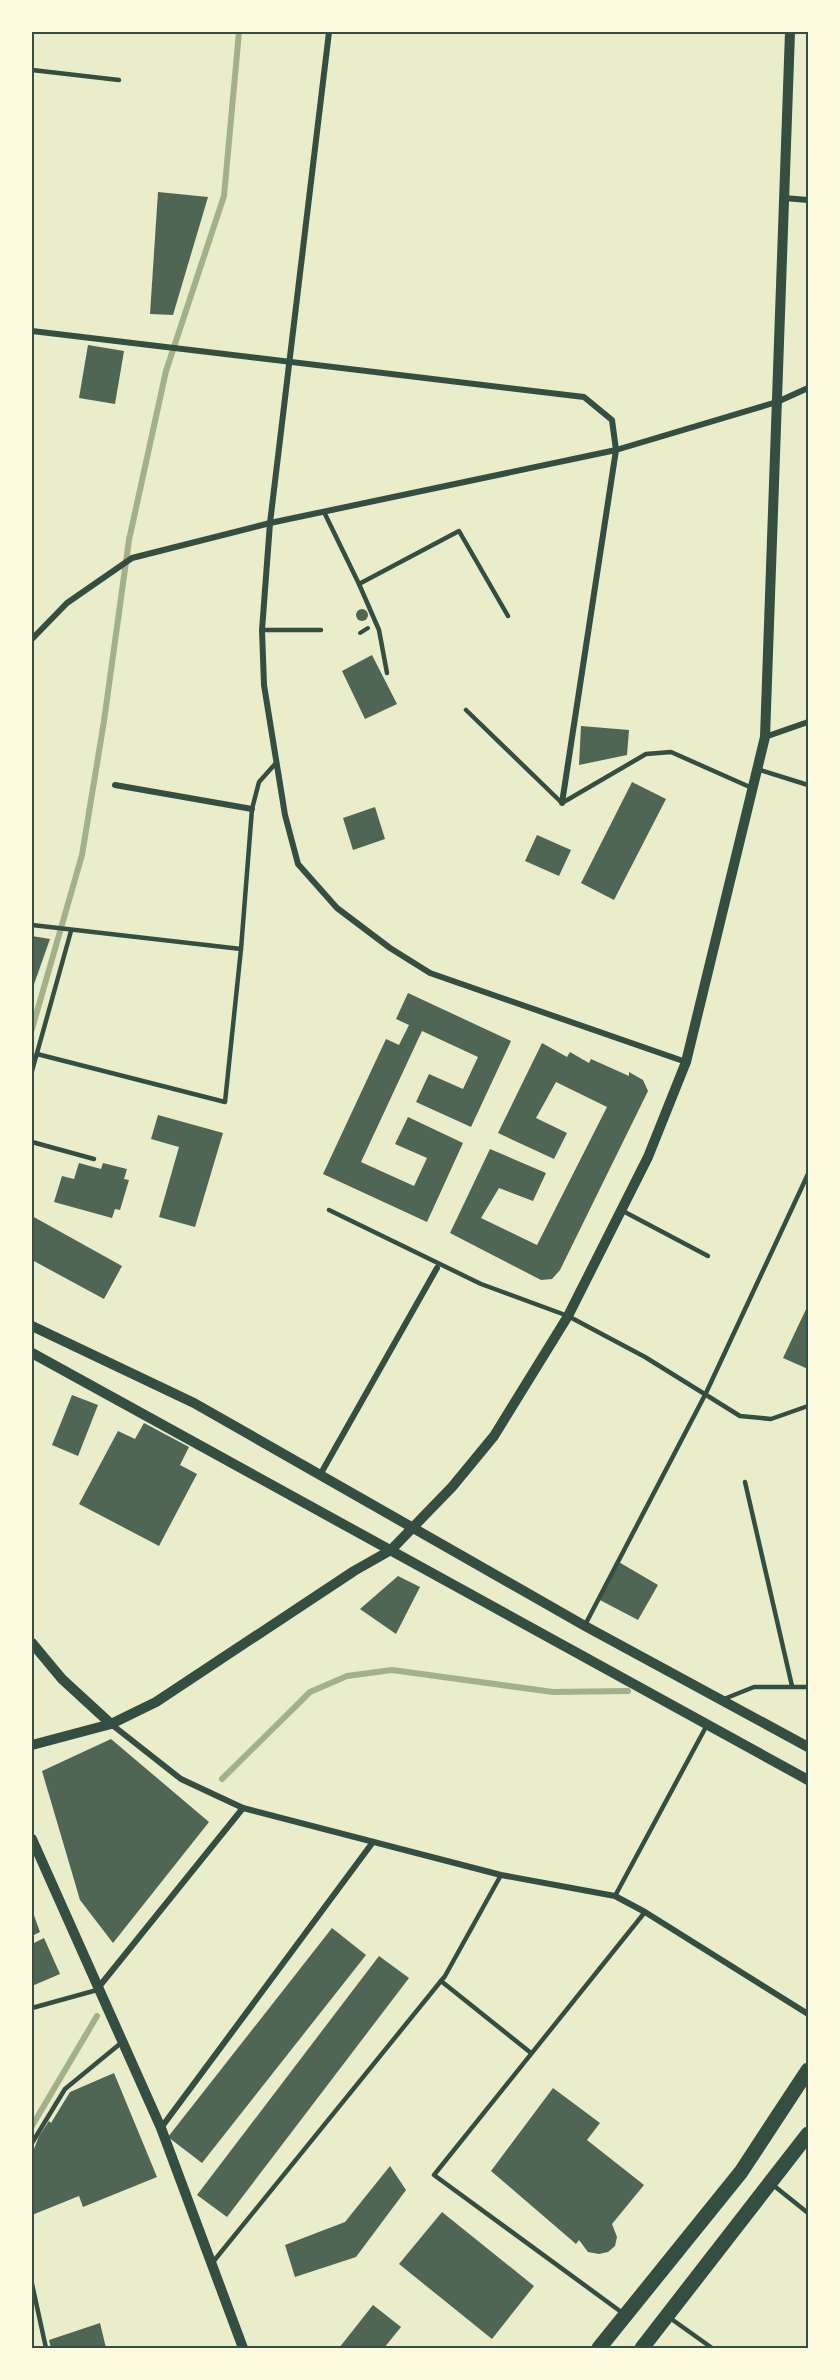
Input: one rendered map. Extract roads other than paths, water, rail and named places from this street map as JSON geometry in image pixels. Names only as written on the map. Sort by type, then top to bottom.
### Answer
[{"type":"main road","points":[[599,2349],[741,2172],[808,2070]]},
{"type":"main road","points":[[642,2349],[808,2134]]},
{"type":"street","points":[[329,32],[270,523],[262,630],[264,685],[285,815],[298,864],[337,908],[390,948],[429,973],[686,1062]]},
{"type":"street","points":[[32,1745],[111,1724],[156,1702],[354,1571],[391,1550],[452,1487],[494,1436],[568,1316],[648,1156],[686,1062],[765,737],[790,32]]},
{"type":"street","points":[[784,198],[808,200]]},
{"type":"street","points":[[32,331],[584,397],[612,420],[616,450],[562,803]]},
{"type":"street","points":[[32,639],[67,603],[132,558],[270,523],[616,450],[777,402],[808,388]]},
{"type":"street","points":[[765,737],[808,722]]},
{"type":"street","points":[[115,785],[252,809]]},
{"type":"street","points":[[320,1475],[437,1268]]},
{"type":"street","points":[[32,1326],[194,1403],[585,1626],[724,1699],[808,1747]]},
{"type":"street","points":[[32,1353],[808,1780]]},
{"type":"street","points":[[32,1643],[63,1679],[111,1724],[181,1779],[243,1808],[501,1875],[615,1896],[645,1912],[808,2014]]},
{"type":"street","points":[[97,1990],[243,1808]]},
{"type":"street","points":[[32,1839],[97,1990],[161,2128],[243,2349]]},
{"type":"street","points":[[161,2128],[373,1842]]},
{"type":"lane","points":[[32,70],[120,80]]},
{"type":"lane","points":[[324,512],[379,630],[387,673]]},
{"type":"lane","points":[[359,584],[459,531],[508,616]]},
{"type":"lane","points":[[262,630],[321,630]]},
{"type":"lane","points":[[466,710],[562,803],[646,754],[671,752],[752,788]]},
{"type":"lane","points":[[37,1054],[225,1102],[242,949],[252,809],[259,782],[276,763]]},
{"type":"lane","points":[[757,769],[808,785]]},
{"type":"lane","points":[[32,925],[242,949]]},
{"type":"lane","points":[[32,1071],[71,931]]},
{"type":"lane","points":[[32,1142],[94,1159]]},
{"type":"lane","points":[[585,1626],[706,1393],[808,1174]]},
{"type":"lane","points":[[329,1210],[481,1284],[568,1316],[645,1357],[740,1416],[771,1419],[808,1406]]},
{"type":"lane","points":[[621,1210],[708,1256]]},
{"type":"lane","points":[[745,1482],[792,1686]]},
{"type":"lane","points":[[724,1699],[754,1688],[808,1687]]},
{"type":"lane","points":[[615,1896],[707,1725]]},
{"type":"lane","points":[[211,2266],[441,1981],[501,1875]]},
{"type":"lane","points":[[627,2316],[434,2175],[645,1912]]},
{"type":"lane","points":[[441,1981],[531,2053]]},
{"type":"lane","points":[[32,2008],[97,1990]]},
{"type":"lane","points":[[32,2143],[64,2089],[121,2043]]},
{"type":"lane","points":[[771,2184],[808,2213]]},
{"type":"lane","points":[[32,2284],[46,2349]]},
{"type":"lane","points":[[667,2316],[712,2349]]},
{"type":"waterway","points":[[32,1029],[82,855],[104,721],[129,540],[166,371],[224,196],[239,32]]},
{"type":"waterway","points":[[222,1779],[310,1692],[347,1676],[392,1670],[553,1692],[628,1691]]},
{"type":"waterway","points":[[32,2126],[97,2016]]}]
